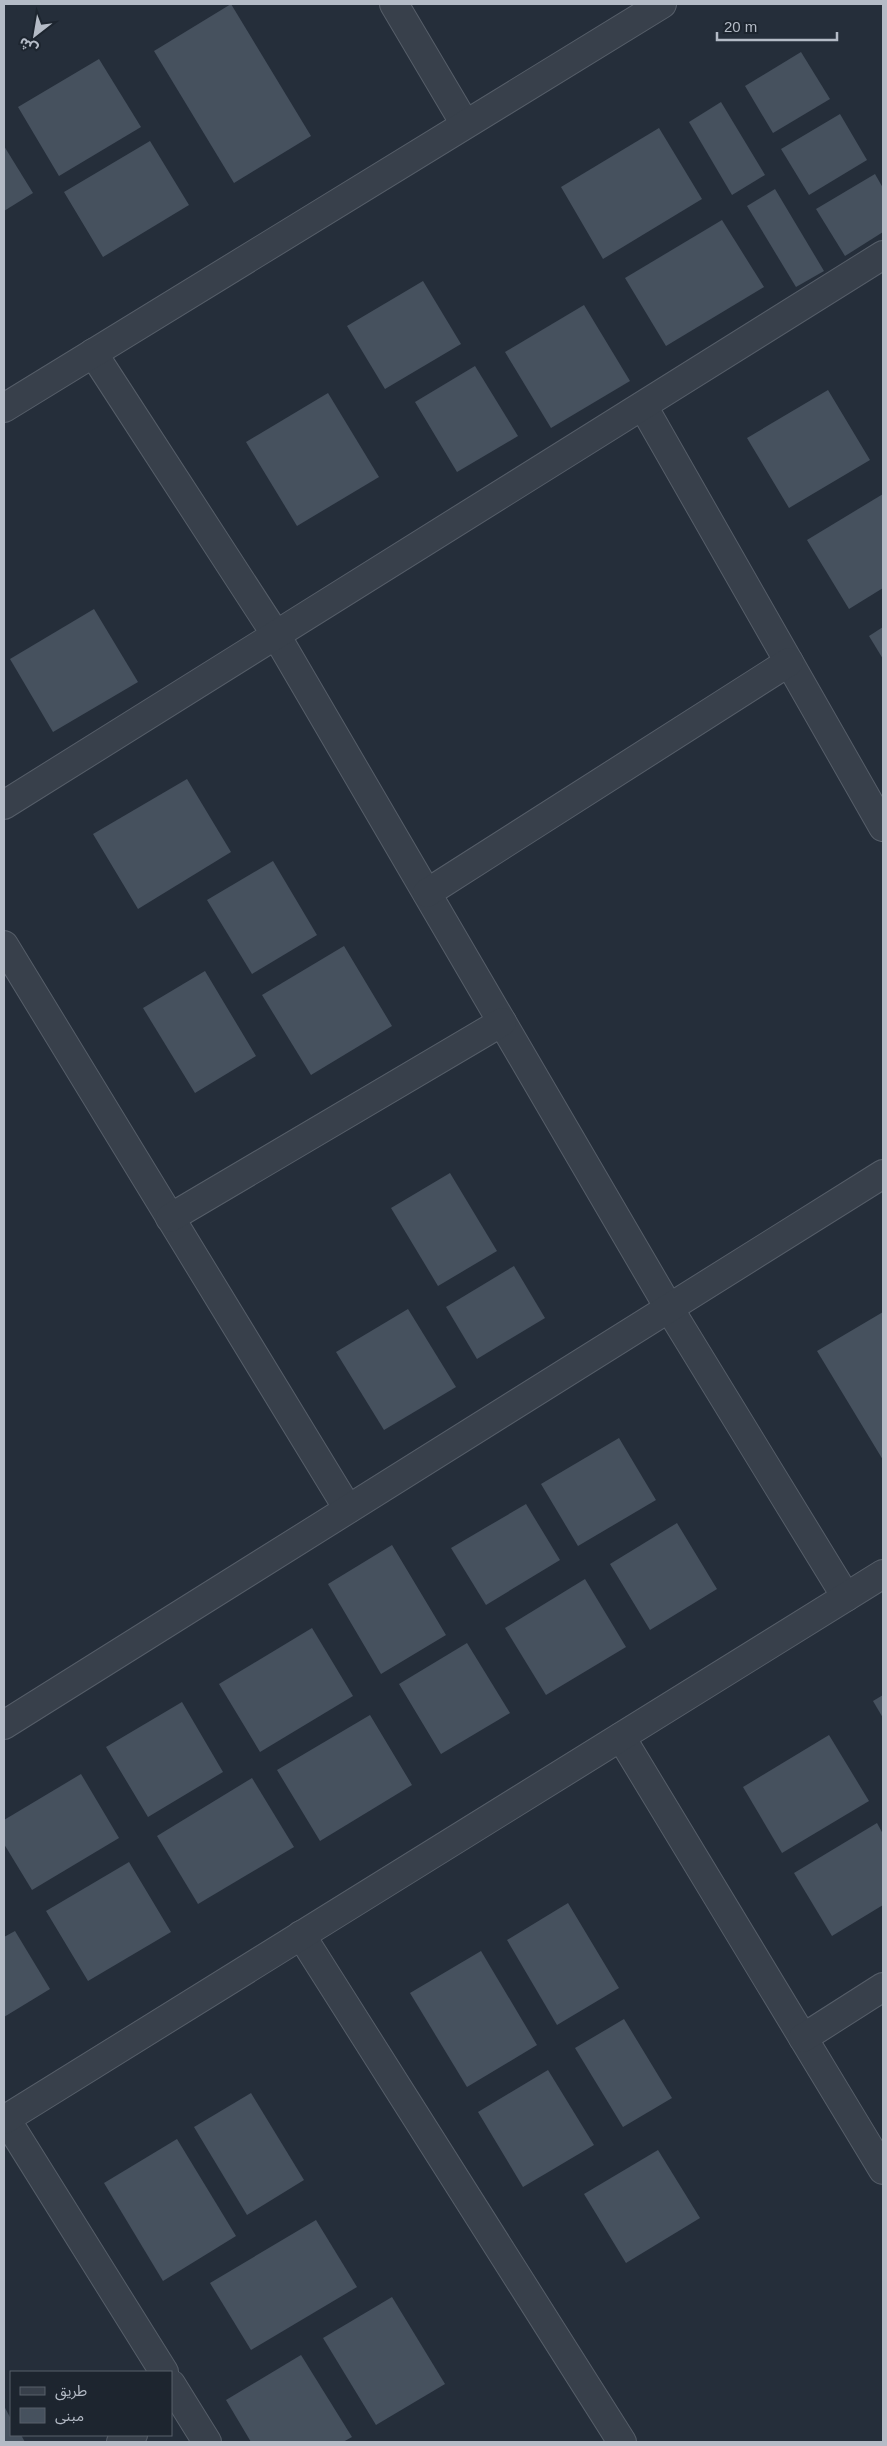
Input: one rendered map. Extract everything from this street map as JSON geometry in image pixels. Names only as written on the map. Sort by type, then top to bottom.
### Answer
[{"type":"street","points":[[394,4],[465,124]]},
{"type":"street","points":[[4,408],[662,4]]},
{"type":"street","points":[[4,805],[883,255]]},
{"type":"street","points":[[94,353],[276,635],[669,1308],[846,1597]]},
{"type":"street","points":[[643,406],[883,827]]},
{"type":"street","points":[[427,893],[789,662]]},
{"type":"street","points":[[4,945],[348,1509]]},
{"type":"street","points":[[170,1218],[502,1022]]},
{"type":"street","points":[[4,1725],[883,1174]]},
{"type":"street","points":[[163,2371],[5,2119],[883,1574]]},
{"type":"street","points":[[620,1737],[883,2170]]},
{"type":"street","points":[[301,1935],[622,2442]]},
{"type":"street","points":[[803,2038],[883,1987]]},
{"type":"street","points":[[175,2399],[207,2442]]},
{"type":"building","points":[[231,4],[311,136],[234,183],[154,51]]},
{"type":"building","points":[[801,52],[830,99],[773,133],[745,86]]},
{"type":"building","points":[[99,59],[141,127],[59,176],[18,107]]},
{"type":"building","points":[[721,102],[765,175],[732,195],[689,122]]},
{"type":"building","points":[[840,114],[867,160],[809,195],[781,149]]},
{"type":"building","points":[[659,128],[702,199],[603,259],[561,187]]},
{"type":"building","points":[[150,141],[189,205],[103,257],[64,192]]},
{"type":"building","points":[[4,146],[33,193],[4,211]]},
{"type":"building","points":[[875,174],[883,188],[883,232],[845,256],[816,209]]},
{"type":"building","points":[[775,189],[824,271],[796,287],[747,206]]},
{"type":"building","points":[[722,220],[764,287],[666,346],[625,278]]},
{"type":"building","points":[[423,281],[461,344],[385,389],[347,326]]},
{"type":"building","points":[[584,305],[630,381],[551,428],[505,352]]},
{"type":"building","points":[[475,366],[518,436],[457,472],[415,402]]},
{"type":"building","points":[[828,390],[870,460],[789,508],[747,438]]},
{"type":"building","points":[[328,393],[379,477],[297,526],[246,442]]},
{"type":"building","points":[[883,494],[883,588],[849,609],[807,540]]},
{"type":"building","points":[[94,609],[138,682],[53,732],[10,659]]},
{"type":"building","points":[[883,627],[883,659],[869,636]]},
{"type":"building","points":[[187,779],[231,852],[138,909],[93,834]]},
{"type":"building","points":[[273,861],[317,935],[252,974],[207,900]]},
{"type":"building","points":[[344,946],[392,1026],[311,1075],[262,995]]},
{"type":"building","points":[[205,971],[256,1056],[195,1093],[143,1008]]},
{"type":"building","points":[[450,1173],[497,1251],[438,1286],[391,1208]]},
{"type":"building","points":[[514,1266],[545,1318],[477,1359],[446,1307]]},
{"type":"building","points":[[408,1309],[456,1387],[384,1430],[336,1352]]},
{"type":"building","points":[[883,1312],[883,1460],[817,1351]]},
{"type":"building","points":[[619,1438],[656,1500],[578,1546],[541,1484]]},
{"type":"building","points":[[526,1504],[560,1560],[486,1605],[451,1548]]},
{"type":"building","points":[[677,1523],[717,1589],[650,1630],[610,1564]]},
{"type":"building","points":[[392,1545],[446,1635],[381,1674],[328,1584]]},
{"type":"building","points":[[585,1579],[626,1647],[546,1695],[505,1628]]},
{"type":"building","points":[[312,1628],[353,1696],[260,1752],[219,1684]]},
{"type":"building","points":[[467,1643],[510,1713],[441,1754],[399,1684]]},
{"type":"building","points":[[883,1695],[883,1718],[873,1701]]},
{"type":"building","points":[[182,1702],[223,1772],[148,1817],[106,1747]]},
{"type":"building","points":[[370,1715],[412,1785],[320,1841],[277,1770]]},
{"type":"building","points":[[829,1735],[869,1801],[782,1853],[743,1787]]},
{"type":"building","points":[[81,1774],[119,1838],[32,1890],[4,1844],[4,1820]]},
{"type":"building","points":[[252,1778],[294,1847],[198,1904],[157,1836]]},
{"type":"building","points":[[877,1823],[883,1834],[883,1905],[832,1936],[794,1873]]},
{"type":"building","points":[[129,1862],[171,1932],[88,1981],[46,1911]]},
{"type":"building","points":[[568,1903],[619,1988],[557,2025],[507,1940]]},
{"type":"building","points":[[15,1931],[50,1989],[4,2017],[4,1937]]},
{"type":"building","points":[[481,1951],[537,2045],[467,2087],[410,1993]]},
{"type":"building","points":[[624,2019],[672,2098],[623,2127],[575,2048]]},
{"type":"building","points":[[548,2070],[594,2145],[523,2187],[478,2112]]},
{"type":"building","points":[[251,2093],[304,2180],[247,2215],[194,2127]]},
{"type":"building","points":[[177,2139],[236,2236],[163,2281],[104,2183]]},
{"type":"building","points":[[658,2150],[700,2218],[626,2263],[584,2194]]},
{"type":"building","points":[[316,2220],[357,2287],[251,2350],[210,2283]]},
{"type":"building","points":[[392,2297],[445,2384],[376,2425],[323,2338]]},
{"type":"building","points":[[301,2355],[352,2437],[343,2442],[251,2442],[226,2400]]},
{"type":"building","points":[[4,2406],[10,2417],[10,2436],[22,2436],[25,2442],[4,2442]]}]
